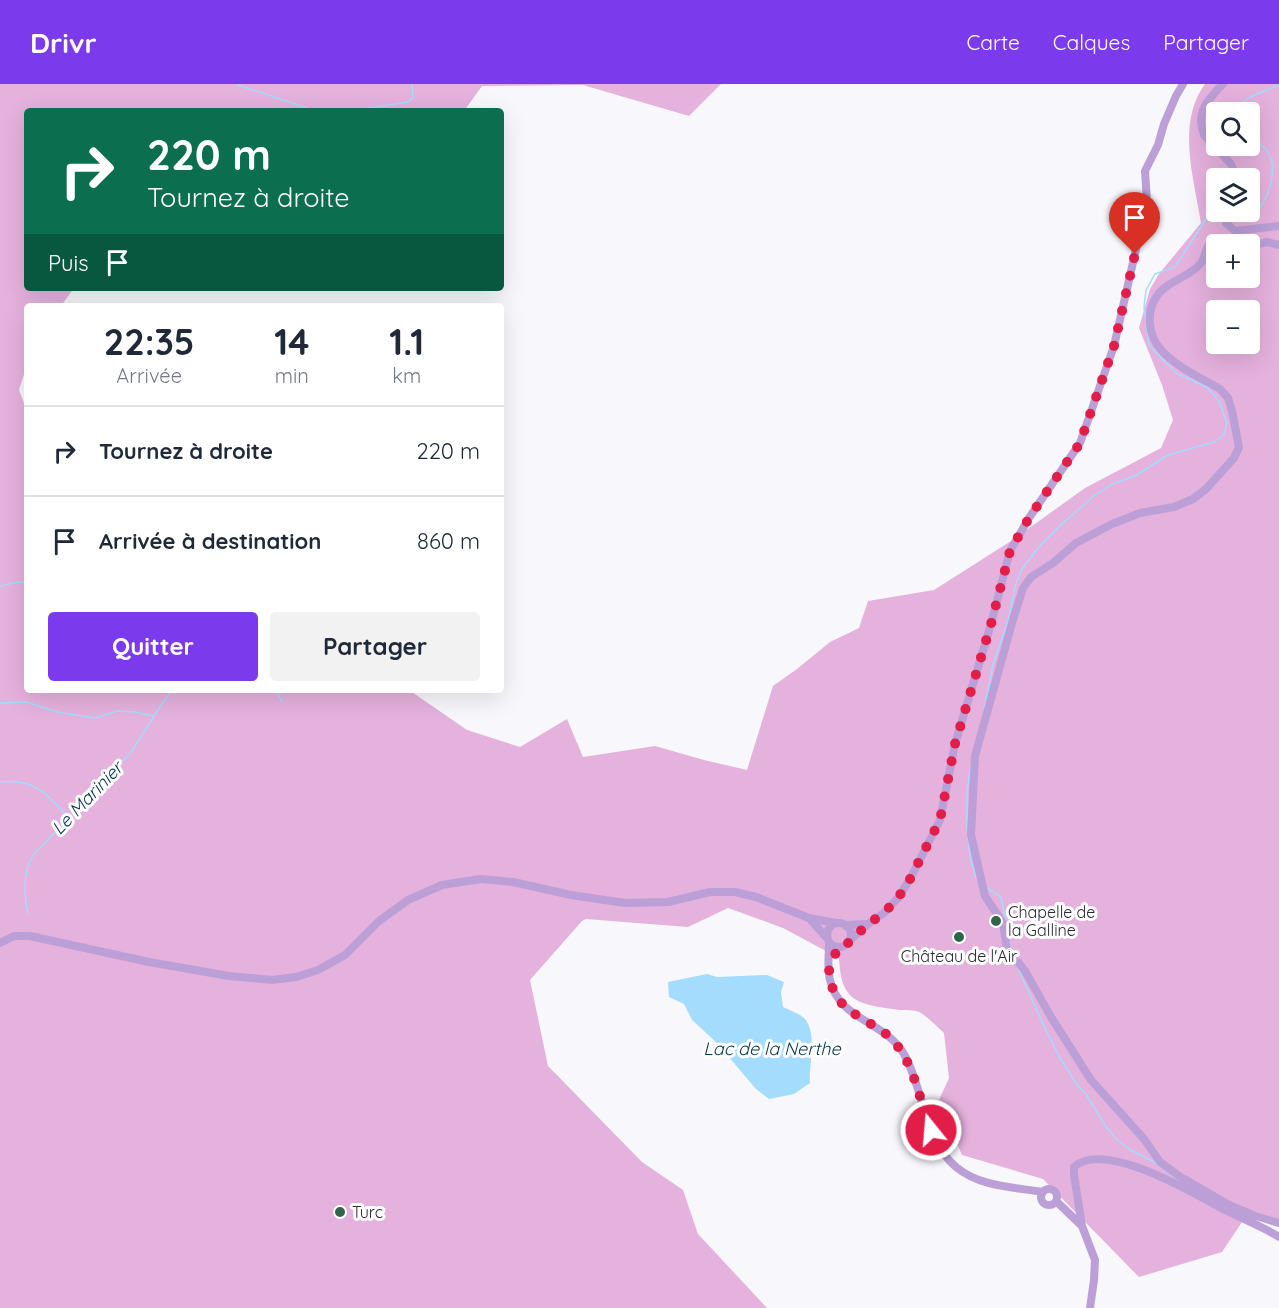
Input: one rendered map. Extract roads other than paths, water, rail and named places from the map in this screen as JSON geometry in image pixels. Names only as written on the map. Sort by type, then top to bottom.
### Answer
[{"type":"street","points":[[829,968],[838,948],[845,946],[868,924],[884,913],[902,893],[940,820],[955,744],[1010,551],[1029,518],[1080,443],[1114,346],[1147,201],[1145,171],[1183,84]]},
{"type":"street","points":[[1223,84],[1208,99],[1202,110],[1200,121],[1204,135],[1233,168]]},
{"type":"street","points":[[1226,222],[1235,231],[1279,226]]},
{"type":"street","points":[[1260,244],[1267,242],[1279,245]]},
{"type":"street","points":[[1206,250],[1199,265],[1161,291],[1150,310],[1150,323],[1156,341],[1164,352],[1226,395],[1238,435],[1237,454],[1222,473],[1197,496],[1174,507],[1140,513],[1112,524],[1076,543],[1053,563],[1031,577],[1023,588],[975,756],[971,835],[985,896],[1003,922],[1010,959],[1018,962],[1025,971],[1091,1080],[1144,1139],[1160,1162],[1179,1176],[1229,1205],[1279,1223]]},
{"type":"street","points":[[0,943],[14,936],[30,936],[214,974],[256,979],[296,977],[318,970],[345,955],[379,921],[408,900],[442,885],[481,879],[513,882],[592,899],[626,903],[668,902],[710,892],[735,892],[761,899],[809,918],[841,924],[868,924]]},
{"type":"street","points":[[809,918],[828,941],[838,948]]},
{"type":"street","points":[[841,924],[851,933],[850,940]]},
{"type":"street","points":[[841,924],[830,927],[828,941],[831,986],[845,1008],[884,1032],[903,1052],[931,1130],[948,1159],[956,1167],[979,1180],[1001,1186],[1043,1192],[1049,1189],[1054,1191],[1057,1196],[1056,1201],[1082,1226]]},
{"type":"street","points":[[1090,1308],[1095,1260],[1082,1226],[1074,1167],[1084,1161],[1123,1163],[1151,1172],[1233,1214],[1262,1226],[1279,1237]]},
{"type":"water","name":"Lac de la Nerthe","points":[[707,974],[717,977],[767,975],[784,982],[781,992],[783,1007],[800,1015],[810,1028],[812,1047],[810,1083],[794,1094],[769,1099],[756,1089],[716,1042],[692,1020],[684,1004],[669,997],[668,982]]},
{"type":"waterway","points":[[369,108],[408,102],[413,97],[412,84]]},
{"type":"waterway","points":[[238,85],[307,108]]},
{"type":"waterway","points":[[1244,102],[1250,97],[1279,85]]},
{"type":"waterway","points":[[1260,144],[1270,156],[1272,175],[1266,197],[1260,207]]},
{"type":"waterway","points":[[984,710],[993,664],[1008,621],[1016,583],[1022,569],[1038,548],[1094,496],[1112,484],[1135,476],[1168,455],[1214,442],[1224,435],[1227,423],[1219,401],[1207,387],[1176,373],[1149,345],[1144,307],[1146,290],[1155,274],[1175,267],[1206,219]]},
{"type":"waterway","points":[[0,586],[24,583]]},
{"type":"waterway","name":"Le Marinier","points":[[28,914],[25,896],[26,876],[36,851],[132,751],[170,693]]},
{"type":"waterway","points":[[278,693],[282,702]]},
{"type":"waterway","points":[[0,703],[27,702],[57,712],[95,718],[117,711],[154,716]]},
{"type":"waterway","points":[[967,831],[967,792],[971,764]]},
{"type":"waterway","points":[[0,782],[12,781],[31,785],[47,795],[69,818]]},
{"type":"waterway","points":[[968,838],[976,878]]},
{"type":"waterway","points":[[987,888],[1001,897],[1006,920]]},
{"type":"waterway","points":[[1010,942],[1011,952]]},
{"type":"waterway","points":[[1017,966],[1060,1058],[1104,1124],[1116,1139],[1129,1149],[1154,1162],[1175,1178]]},
{"type":"place","name":"Chapelle de la Galline","points":[[996,921]]},
{"type":"place","name":"Château de l'Air","points":[[959,937]]},
{"type":"place","name":"Turc","points":[[340,1212]]}]
